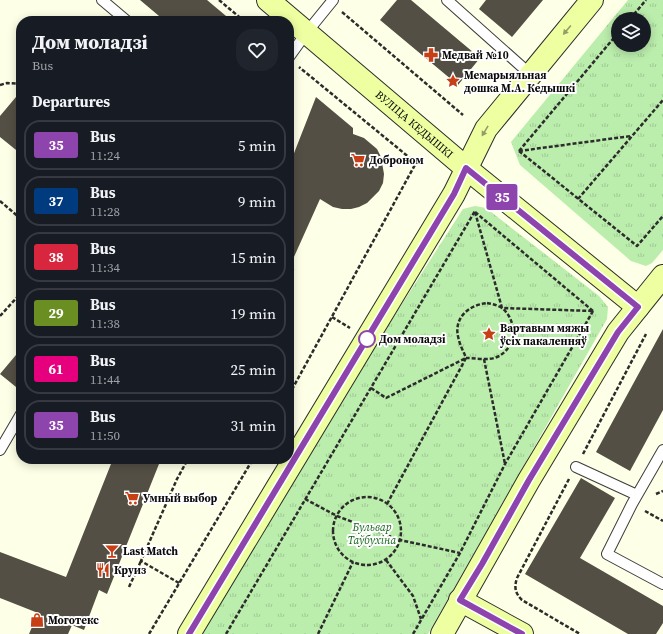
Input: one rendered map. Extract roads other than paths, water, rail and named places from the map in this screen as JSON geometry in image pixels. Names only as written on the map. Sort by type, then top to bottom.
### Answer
[{"type":"main road","name":"ВУЛІЦА КЕДЫШКІ","points":[[268,0],[288,16]]},
{"type":"main road","points":[[294,460],[454,194],[486,129],[592,0]]},
{"type":"main road","name":"ВУЛІЦА КЕДЫШКІ","points":[[294,21],[466,168],[638,307]]},
{"type":"main road","points":[[442,634],[529,480],[618,332],[663,276]]},
{"type":"main road","points":[[189,634],[291,464]]},
{"type":"main road","points":[[460,600],[522,634]]},
{"type":"lane","points":[[102,0],[121,16]]},
{"type":"lane","points":[[447,0],[530,74]]},
{"type":"lane","points":[[294,57],[307,32],[332,1]]},
{"type":"lane","points":[[0,450],[16,423]]},
{"type":"lane","points":[[663,450],[632,504],[607,554],[663,584]]},
{"type":"lane","points":[[576,467],[637,495]]},
{"type":"place","name":"Медвай №10","points":[[431,55]]},
{"type":"place","name":"Мемарыяльная дошка М.А. Кедышкі","points":[[453,81]]},
{"type":"place","name":"Доброном","points":[[358,160]]},
{"type":"place","name":"Вартавым мяжы ўсіх пакаленняў","points":[[489,334]]},
{"type":"place","name":"Дом моладзі","points":[[367,339]]},
{"type":"place","name":"Умный выбор","points":[[132,498]]},
{"type":"place","name":"Last Match","points":[[112,551]]},
{"type":"place","name":"Круиз","points":[[103,570]]},
{"type":"place","name":"Моготекс","points":[[37,620]]},
{"type":"park label","name":"Бульвар Таўбухіна","points":[[372,533]]}]
